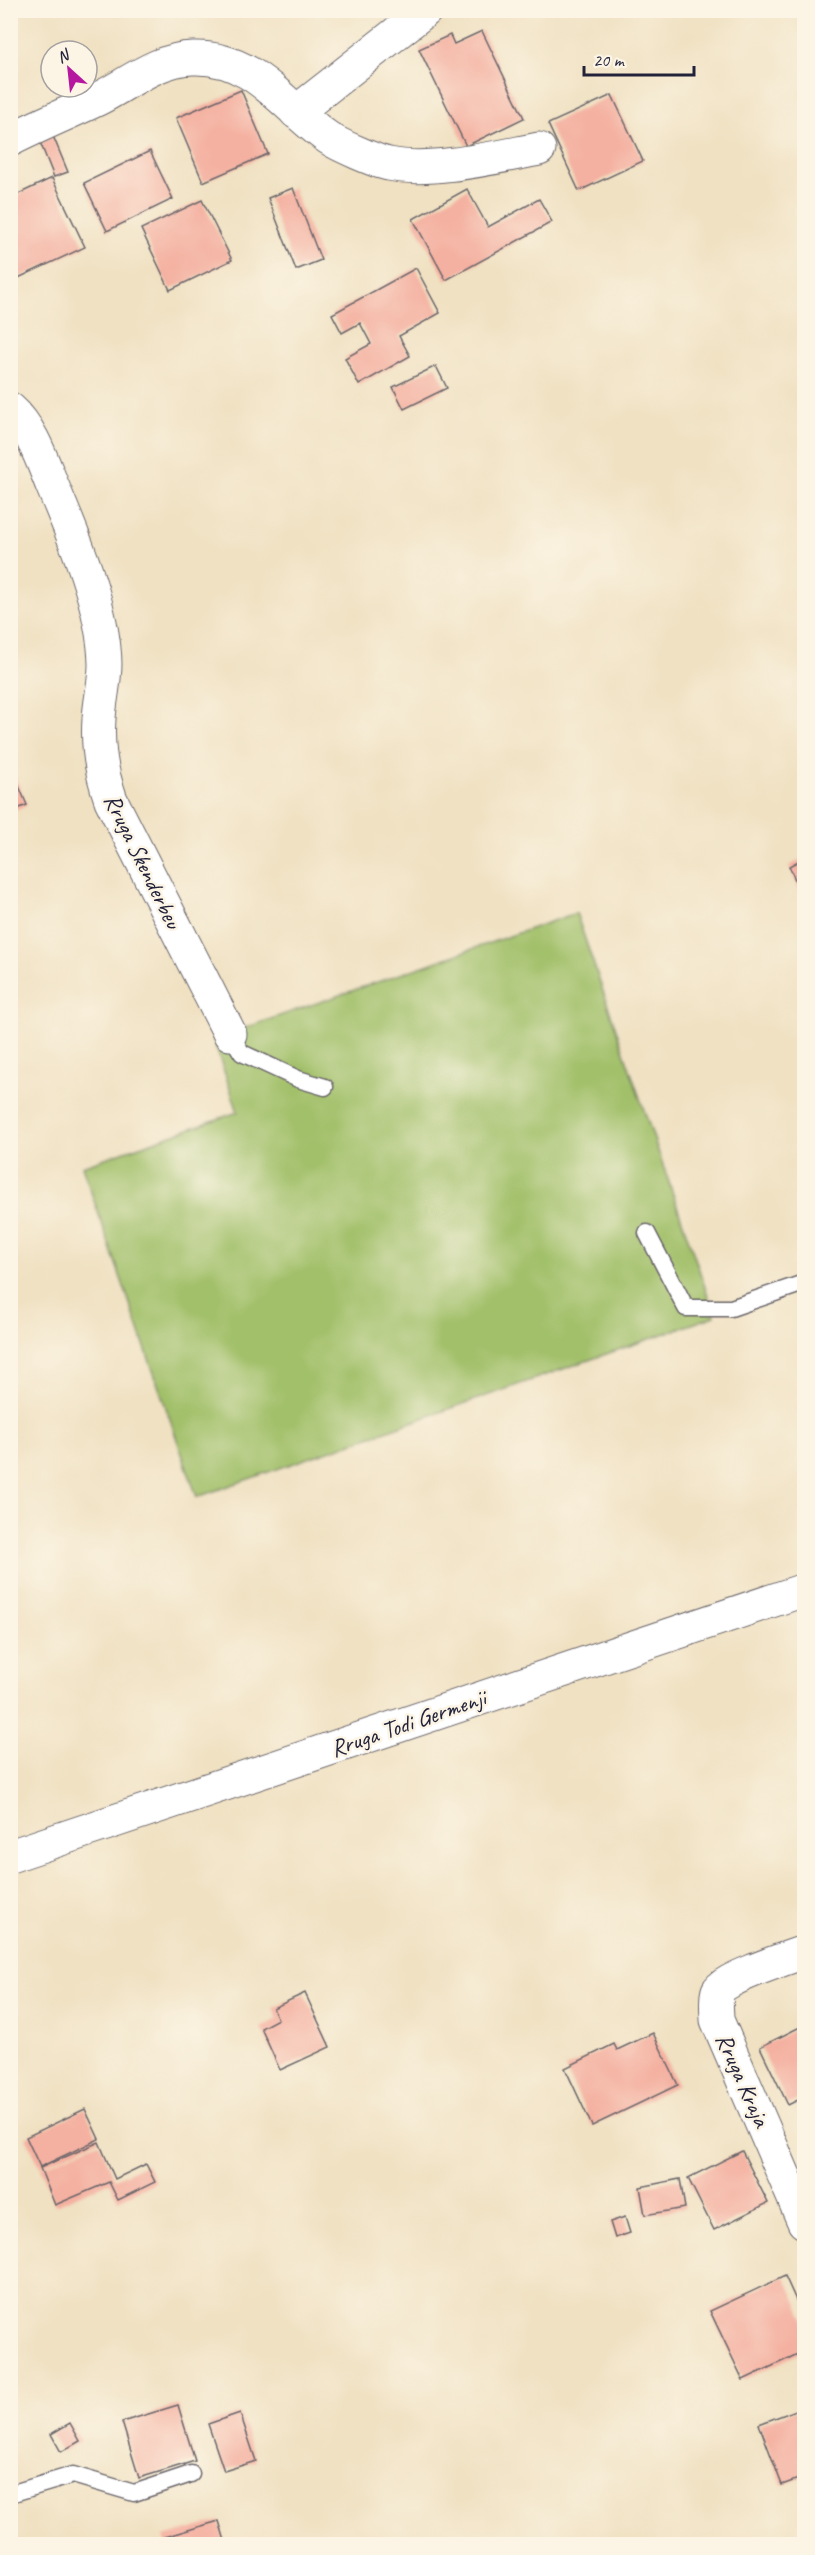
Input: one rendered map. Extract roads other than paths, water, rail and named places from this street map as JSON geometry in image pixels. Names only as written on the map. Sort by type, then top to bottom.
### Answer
[{"type":"street","points":[[296,112],[426,10]]},
{"type":"street","points":[[10,140],[99,99],[165,63],[192,58],[232,65],[259,77],[328,139],[389,164],[459,164],[539,149]]},
{"type":"street","name":"Rruga Skenderbeu","points":[[10,409],[38,451],[78,548],[98,615],[105,664],[99,738],[106,785],[111,800],[230,1034]]},
{"type":"street","name":"Rruga Todi Germenji","points":[[10,1856],[804,1590]]},
{"type":"street","name":"Rruga Kraja","points":[[804,1952],[754,1970],[723,1985],[718,1991],[717,2020],[804,2222]]},
{"type":"lane","points":[[230,1034],[242,1053],[298,1079],[325,1087]]},
{"type":"lane","points":[[647,1233],[686,1308],[731,1308],[804,1282]]},
{"type":"lane","points":[[10,2494],[73,2475],[134,2493],[191,2474]]}]
